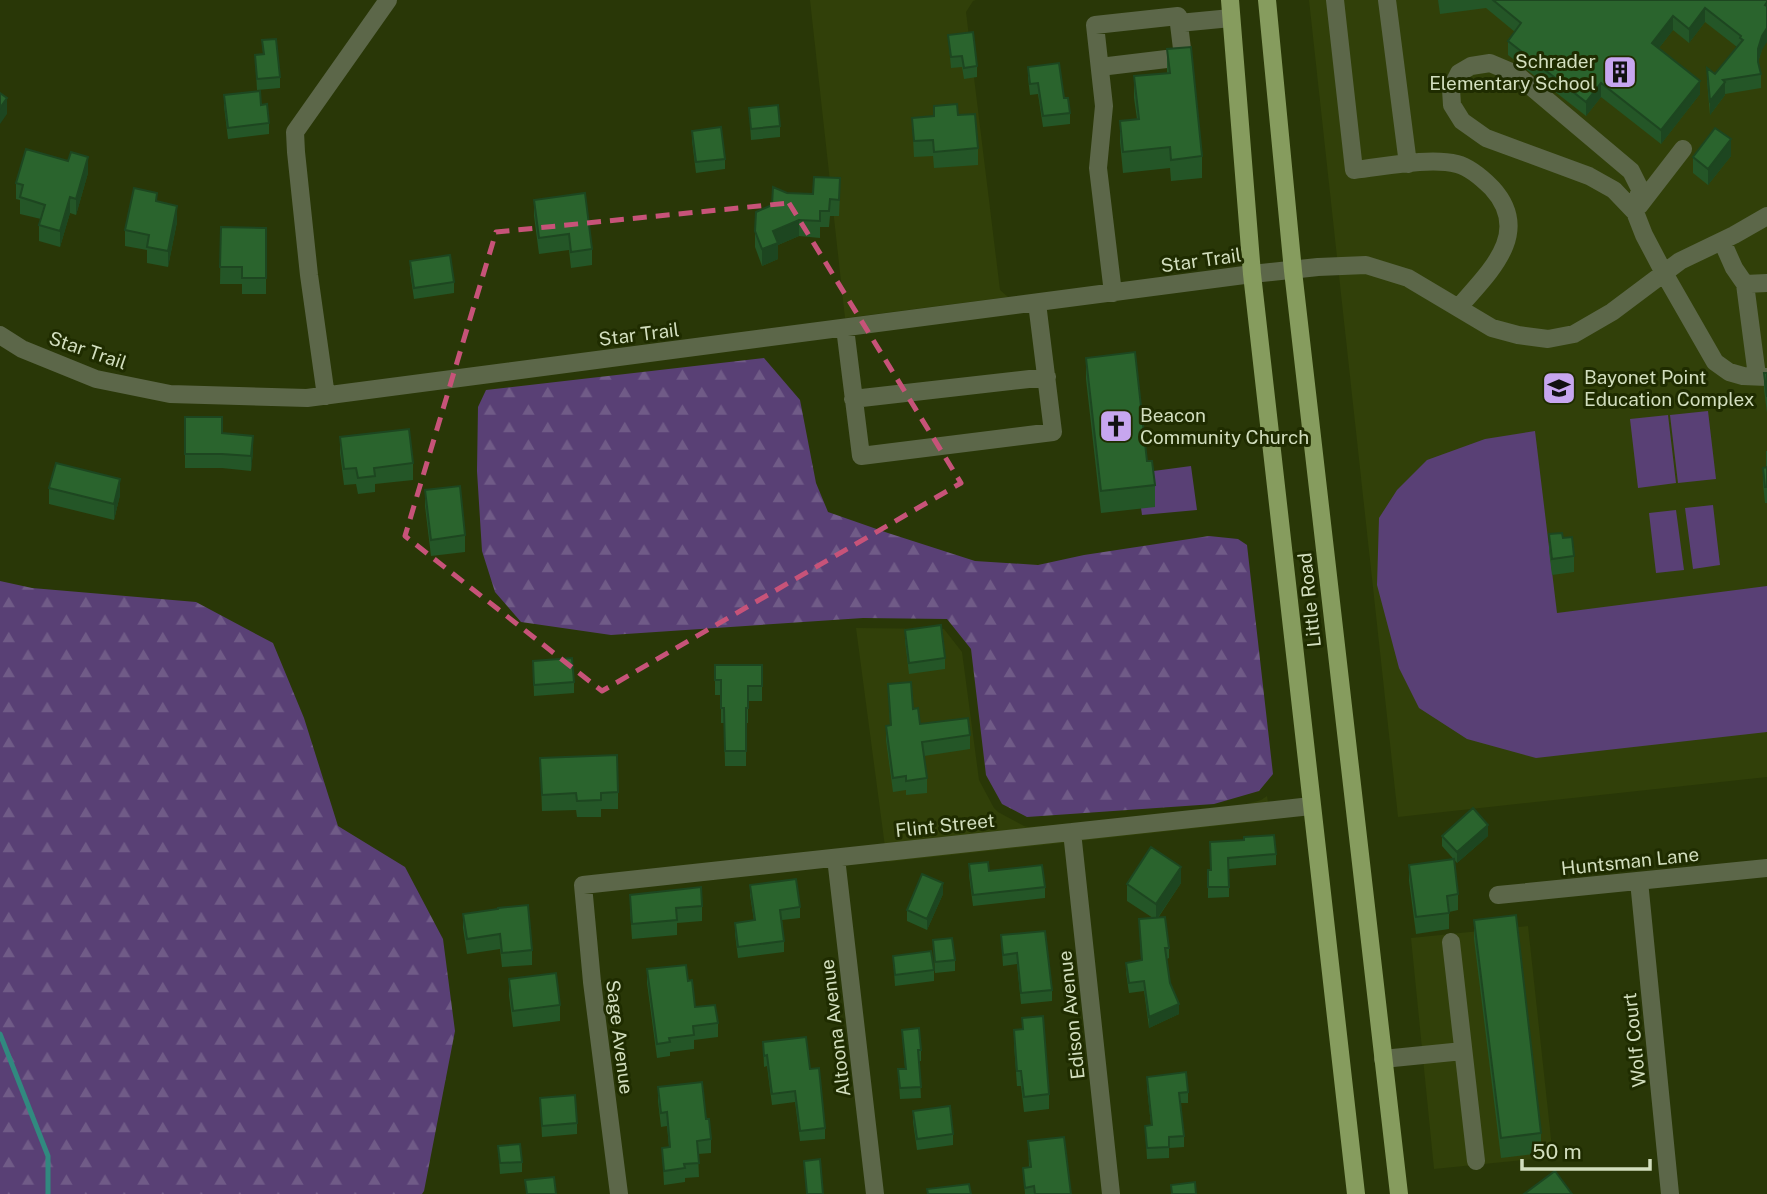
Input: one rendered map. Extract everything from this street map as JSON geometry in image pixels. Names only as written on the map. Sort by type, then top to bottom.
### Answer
[{"type":"main road","name":"Little Road","points":[[1267,0],[1293,271],[1399,1194]]},
{"type":"main road","name":"Little Road","points":[[1230,9],[1252,274],[1356,1194]]},
{"type":"street","points":[[326,396],[309,275],[295,132],[388,0]]},
{"type":"street","points":[[1335,0],[1354,170],[1434,161],[1458,164],[1484,180],[1500,198],[1509,219],[1507,244],[1495,265],[1459,307]]},
{"type":"street","points":[[1387,0],[1408,164]]},
{"type":"street","points":[[1179,23],[1230,9]]},
{"type":"street","points":[[1100,67],[1183,57],[1178,16],[1095,25],[1104,106],[1098,168],[1113,293]]},
{"type":"street","points":[[1635,212],[1640,189],[1631,171],[1516,74],[1490,63],[1471,65],[1459,73],[1451,89],[1452,105],[1462,121],[1486,138],[1589,177],[1614,190],[1635,212],[1664,273],[1715,362],[1729,372],[1762,377],[1745,284],[1734,268],[1722,241]]},
{"type":"street","points":[[1635,212],[1683,149]]},
{"type":"street","name":"Star Trail","points":[[0,335],[22,349],[96,379],[170,394],[307,398],[1252,274],[1366,265],[1408,278],[1492,328],[1548,339],[1574,334],[1612,313],[1680,261],[1767,216]]},
{"type":"street","points":[[1745,284],[1767,283]]},
{"type":"street","points":[[845,328],[860,456],[1053,432],[1037,303]]},
{"type":"street","points":[[853,399],[1046,377]]},
{"type":"street","name":"Flint Street","points":[[583,886],[1311,806]]},
{"type":"street","name":"Edison Avenue","points":[[1072,832],[1111,1194]]},
{"type":"street","name":"Altoona Avenue","points":[[836,858],[875,1194]]},
{"type":"street","name":"Huntsman Lane","points":[[1498,895],[1767,868]]},
{"type":"street","name":"Wolf Court","points":[[1639,881],[1670,1194]]},
{"type":"street","name":"Sage Avenue","points":[[583,886],[592,982],[619,1194]]},
{"type":"street","points":[[1451,942],[1476,1161]]},
{"type":"street","points":[[1383,1059],[1463,1051]]},
{"type":"highlighted area","points":[[789,203],[961,483],[602,691],[405,536],[496,232]]},
{"type":"shaded area","points":[[810,0],[976,0],[966,12],[1000,290],[1008,297],[845,318]]},
{"type":"shaded area","name":"Bayonet Point Education Complex","points":[[1309,0],[1767,0],[1767,777],[1398,817]]},
{"type":"shaded area","points":[[856,628],[944,629],[962,652],[979,780],[994,808],[1024,826],[1215,813],[1267,796],[1271,820],[887,862]]},
{"type":"shaded area","points":[[1528,926],[1553,1157],[1434,1169],[1411,938]]},
{"type":"green space","points":[[764,358],[800,400],[816,483],[828,512],[975,561],[1038,565],[1084,555],[1209,536],[1238,539],[1247,545],[1273,774],[1259,791],[1214,804],[1027,817],[1002,804],[986,775],[971,649],[947,619],[863,618],[611,635],[521,622],[495,592],[482,551],[477,471],[478,407],[486,390]]},
{"type":"green space","points":[[1708,411],[1716,479],[1678,483],[1670,415]]},
{"type":"green space","points":[[1668,415],[1676,483],[1638,488],[1630,419]]},
{"type":"green space","points":[[1535,431],[1557,613],[1767,586],[1767,732],[1536,758],[1467,739],[1419,708],[1399,668],[1377,585],[1379,518],[1397,490],[1427,460],[1485,439]]},
{"type":"green space","points":[[1191,466],[1197,510],[1142,515],[1146,472]]},
{"type":"green space","points":[[1713,505],[1720,565],[1693,569],[1685,508]]},
{"type":"green space","points":[[1676,510],[1684,570],[1656,573],[1649,513]]},
{"type":"green space","points":[[0,581],[32,588],[196,602],[273,643],[304,718],[338,826],[405,867],[443,939],[455,1031],[422,1194],[0,1194]]},
{"type":"building","points":[[1493,0],[1767,0],[1767,28],[1758,49],[1761,74],[1723,80],[1725,82],[1710,101],[1707,68],[1715,74],[1743,40],[1705,8],[1689,29],[1673,16],[1652,43],[1700,81],[1661,130],[1601,83],[1586,102],[1508,41],[1521,23]]},
{"type":"building","points":[[973,32],[977,66],[964,68],[962,56],[951,57],[948,35]]},
{"type":"building","points":[[276,39],[280,77],[257,79],[255,55],[264,54],[262,40]]},
{"type":"building","points":[[1191,47],[1202,156],[1171,160],[1170,147],[1123,152],[1120,121],[1139,119],[1134,76],[1170,73],[1167,49]]},
{"type":"building","points":[[1059,63],[1064,98],[1068,98],[1070,113],[1043,116],[1038,83],[1030,84],[1028,67]]},
{"type":"building","points":[[260,91],[261,105],[267,104],[269,123],[228,128],[224,95]]},
{"type":"building","points":[[0,93],[7,98],[0,108]]},
{"type":"building","points":[[957,104],[958,115],[975,114],[978,148],[934,152],[933,140],[914,141],[912,118],[934,116],[934,106]]},
{"type":"building","points":[[778,105],[780,126],[751,129],[749,108]]},
{"type":"building","points":[[721,127],[725,159],[696,162],[692,131]]},
{"type":"building","points":[[1715,128],[1731,139],[1708,169],[1693,157]]},
{"type":"building","points":[[26,149],[68,161],[71,152],[88,157],[76,199],[70,197],[60,231],[39,225],[45,205],[20,197],[23,185],[16,183]]},
{"type":"building","points":[[814,177],[840,178],[839,200],[830,199],[829,211],[820,211],[820,221],[799,220],[773,231],[778,243],[762,249],[755,231],[756,212],[772,205],[773,187],[787,193],[813,194]]},
{"type":"building","points":[[134,188],[157,193],[156,201],[177,206],[168,251],[147,247],[149,235],[125,230]]},
{"type":"building","points":[[585,193],[592,249],[571,252],[569,234],[539,238],[534,200]]},
{"type":"building","points":[[221,227],[266,228],[266,278],[242,278],[242,267],[220,267]]},
{"type":"building","points":[[450,255],[454,282],[414,288],[410,261]]},
{"type":"building","name":"Beacon Community Church","points":[[1135,352],[1147,461],[1152,461],[1155,485],[1101,491],[1086,358]]},
{"type":"building","points":[[1764,373],[1767,373],[1767,397]]},
{"type":"building","points":[[185,417],[222,417],[222,433],[253,436],[251,456],[185,454]]},
{"type":"building","points":[[409,429],[413,463],[374,468],[375,476],[358,478],[356,468],[344,469],[340,437]]},
{"type":"building","points":[[56,463],[120,479],[114,504],[49,488]]},
{"type":"building","points":[[1767,467],[1767,487],[1765,487],[1763,468]]},
{"type":"building","points":[[460,486],[465,535],[431,540],[425,490]]},
{"type":"building","points":[[1562,533],[1563,538],[1572,537],[1574,556],[1552,559],[1549,534]]},
{"type":"building","points":[[941,625],[945,658],[909,663],[905,630]]},
{"type":"building","points":[[572,658],[574,682],[534,685],[533,661]]},
{"type":"building","points":[[715,665],[762,665],[762,686],[748,686],[746,751],[725,751],[721,680],[715,680]]},
{"type":"building","points":[[911,682],[913,709],[918,708],[920,724],[968,718],[970,735],[922,742],[927,778],[906,781],[906,776],[893,778],[886,726],[891,725],[888,684]]},
{"type":"building","points":[[617,755],[618,792],[601,793],[601,800],[577,801],[576,793],[542,795],[540,758]]},
{"type":"building","points":[[1473,808],[1488,825],[1457,852],[1442,836]]},
{"type":"building","points":[[1274,835],[1276,854],[1228,858],[1229,887],[1208,887],[1208,870],[1211,870],[1210,842]]},
{"type":"building","points":[[1151,847],[1181,867],[1156,904],[1127,884]]},
{"type":"building","points":[[1454,859],[1458,894],[1447,896],[1449,913],[1416,917],[1409,865]]},
{"type":"building","points":[[988,862],[989,871],[1042,865],[1045,887],[973,895],[969,864]]},
{"type":"building","points":[[922,874],[943,883],[927,919],[907,910]]},
{"type":"building","points":[[796,879],[800,907],[780,910],[784,941],[738,947],[735,923],[755,920],[750,885]]},
{"type":"building","points":[[701,887],[702,906],[676,908],[677,920],[632,924],[630,895]]},
{"type":"building","points":[[528,905],[532,950],[502,953],[500,934],[467,939],[463,914]]},
{"type":"building","points":[[1516,915],[1541,1133],[1501,1138],[1474,920]]},
{"type":"building","points":[[1165,917],[1169,948],[1165,948],[1170,983],[1179,1004],[1149,1017],[1144,981],[1129,983],[1126,963],[1142,960],[1139,919]]},
{"type":"building","points":[[1045,931],[1052,990],[1021,993],[1017,953],[1003,955],[1001,935]]},
{"type":"building","points":[[952,938],[955,960],[935,962],[933,940]]},
{"type":"building","points":[[931,951],[934,970],[895,975],[893,956]]},
{"type":"building","points":[[686,965],[688,981],[692,980],[695,1007],[715,1005],[718,1023],[693,1026],[694,1035],[669,1038],[670,1042],[657,1044],[647,969]]},
{"type":"building","points":[[556,973],[560,1005],[513,1011],[509,979]]},
{"type":"building","points":[[1043,1016],[1049,1094],[1024,1097],[1021,1071],[1017,1071],[1014,1030],[1023,1029],[1022,1018]]},
{"type":"building","points":[[919,1028],[921,1087],[900,1088],[898,1069],[906,1069],[902,1030]]},
{"type":"building","points":[[806,1037],[810,1069],[819,1068],[825,1128],[800,1131],[795,1091],[772,1094],[763,1042]]},
{"type":"building","points":[[1186,1072],[1188,1092],[1179,1093],[1184,1136],[1169,1137],[1169,1147],[1147,1148],[1145,1126],[1152,1125],[1147,1077]]},
{"type":"building","points":[[702,1082],[711,1139],[697,1141],[699,1163],[684,1164],[685,1168],[664,1171],[662,1148],[670,1147],[667,1112],[661,1113],[658,1087]]},
{"type":"building","points":[[575,1095],[577,1123],[542,1126],[540,1098]]},
{"type":"building","points":[[950,1106],[953,1134],[917,1139],[913,1111]]},
{"type":"building","points":[[1064,1137],[1071,1194],[1035,1194],[1034,1186],[1025,1188],[1023,1168],[1031,1167],[1028,1141]]},
{"type":"building","points":[[520,1144],[522,1162],[500,1163],[498,1146]]},
{"type":"building","points":[[820,1159],[823,1194],[807,1194],[804,1161]]},
{"type":"building","points":[[1555,1171],[1572,1194],[1524,1194]]},
{"type":"building","points":[[554,1177],[556,1194],[527,1194],[525,1180]]},
{"type":"building","points":[[1195,1182],[1196,1194],[1172,1194],[1171,1185]]},
{"type":"building","points":[[969,1184],[971,1194],[928,1194],[927,1189]]},
{"type":"waterway","points":[[0,1034],[48,1156],[48,1194]]},
{"type":"place","name":"Schrader Elementary School","points":[[1620,72]]},
{"type":"place","name":"Bayonet Point Education Complex","points":[[1559,388]]},
{"type":"place","name":"Beacon Community Church","points":[[1116,426]]}]
